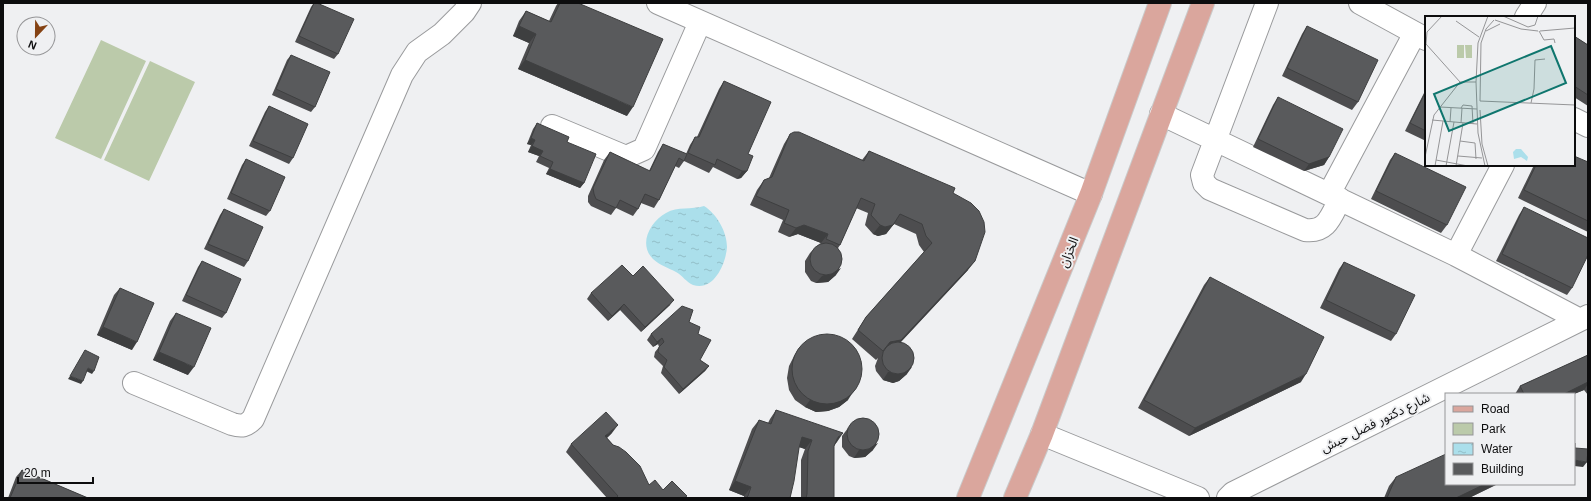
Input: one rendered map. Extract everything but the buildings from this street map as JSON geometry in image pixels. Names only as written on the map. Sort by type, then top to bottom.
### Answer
[{"type":"main road","name":"الخزان","points":[[968,498],[1092,194],[1160,3]]},
{"type":"main road","points":[[1014,498],[1042,434],[1203,3]]},
{"type":"street","points":[[134,383],[232,424],[241,426],[248,425],[253,419],[402,75],[417,52],[442,34],[464,12],[470,3]]},
{"type":"street","points":[[658,3],[1092,194]]},
{"type":"street","points":[[1267,3],[1202,175],[1204,183],[1210,189],[1305,230],[1312,231],[1324,227],[1327,223],[1335,197],[1421,36],[1389,10],[1360,3]]},
{"type":"street","points":[[1527,16],[1535,3]]},
{"type":"street","points":[[552,126],[626,156],[644,148],[700,22]]},
{"type":"street","points":[[1161,114],[1456,254],[1584,318]]},
{"type":"street","points":[[1575,120],[1588,126]]},
{"type":"street","points":[[1456,254],[1501,166]]},
{"type":"street","name":"شارع دكتور فضل حبش","points":[[1228,498],[1233,492],[1584,318]]},
{"type":"street","points":[[1042,434],[1198,498]]},
{"type":"green space","points":[[101,40],[146,61],[101,159],[55,138]]},
{"type":"green space","points":[[150,61],[195,82],[149,181],[104,160]]},
{"type":"water","points":[[704,206],[709,209],[720,224],[727,241],[727,247],[724,261],[718,275],[707,284],[700,286],[691,284],[681,275],[655,261],[646,247],[646,240],[655,222],[666,213],[680,209]]}]
